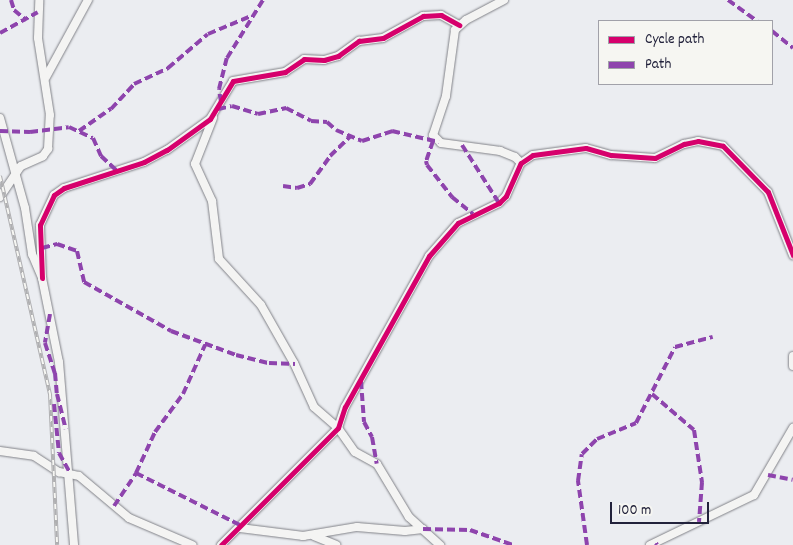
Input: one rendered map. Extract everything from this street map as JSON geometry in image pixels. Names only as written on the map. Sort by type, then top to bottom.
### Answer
[{"type":"street","points":[[0,197],[25,162],[47,152],[50,115],[46,77],[37,31],[39,0]]},
{"type":"street","points":[[46,77],[88,0]]},
{"type":"street","points":[[504,0],[459,25],[452,36],[446,96],[434,127],[434,138],[442,143],[500,151],[515,157],[521,163]]},
{"type":"street","points":[[440,545],[401,506],[376,464],[355,452],[338,428],[314,407],[294,362],[261,305],[219,259],[212,201],[195,164],[216,114],[237,80],[285,72],[304,59],[324,60],[338,56],[359,41],[383,38],[423,16],[441,15],[459,25]]},
{"type":"street","points":[[74,545],[63,390],[42,278],[40,225],[54,195],[79,182],[156,157],[216,114]]},
{"type":"street","points":[[0,118],[25,208],[32,254],[42,278]]},
{"type":"street","points":[[221,545],[338,428],[345,407],[429,256],[458,223],[499,203],[506,196],[521,163],[533,154],[550,150],[592,148],[611,155],[655,158],[684,144],[698,141],[718,145],[740,161],[768,192],[793,255]]},
{"type":"street","points":[[793,356],[793,366]]},
{"type":"street","points":[[650,545],[754,495],[793,428]]},
{"type":"street","points":[[0,451],[34,456],[59,472],[69,471],[82,478],[130,518],[192,545]]},
{"type":"street","points":[[240,528],[312,535],[357,527],[405,531],[423,529]]},
{"type":"street","points":[[312,535],[336,545]]},
{"type":"railway","points":[[0,176],[50,394],[57,545]]},
{"type":"marked path","points":[[11,0],[14,10],[26,20]]},
{"type":"marked path","points":[[221,102],[219,89],[227,58],[263,0]]},
{"type":"marked path","points":[[728,0],[756,20]]},
{"type":"marked path","points":[[0,33],[38,12]]},
{"type":"marked path","points":[[79,131],[111,109],[134,84],[168,68],[208,34],[251,16]]},
{"type":"marked path","points":[[773,32],[793,48]]},
{"type":"marked path","points":[[218,109],[232,106],[258,114],[286,108],[311,121],[327,122],[336,130],[362,141],[392,131],[439,142]]},
{"type":"marked path","points":[[0,131],[30,132],[69,127],[93,138],[101,156],[117,171]]},
{"type":"marked path","points":[[283,186],[297,188],[310,184],[330,156],[351,136]]},
{"type":"marked path","points":[[433,141],[426,161],[427,165],[452,197],[473,214]]},
{"type":"marked path","points":[[462,145],[499,203]]},
{"type":"marked path","points":[[42,248],[57,244],[77,251],[84,282],[171,331],[236,355],[269,363],[295,364]]},
{"type":"marked path","points":[[50,314],[45,343],[55,373],[57,394],[66,429]]},
{"type":"marked path","points":[[587,545],[578,481],[582,454],[597,439],[636,423],[675,347],[713,337]]},
{"type":"marked path","points":[[114,506],[136,473],[155,432],[183,394],[205,345]]},
{"type":"marked path","points":[[361,381],[364,422],[372,437],[377,464]]},
{"type":"marked path","points":[[652,394],[694,430],[702,482],[699,522]]},
{"type":"marked path","points":[[54,404],[59,453],[69,471]]},
{"type":"marked path","points":[[136,473],[242,526]]},
{"type":"marked path","points":[[768,475],[793,480]]},
{"type":"marked path","points":[[423,529],[470,530],[513,545]]},
{"type":"cycle path","points":[[42,278],[40,225],[54,195],[64,188],[144,162],[167,150],[210,119],[233,81],[285,72],[304,59],[324,60],[338,56],[359,41],[383,38],[423,16],[441,15],[459,25]]},
{"type":"cycle path","points":[[221,545],[338,428],[345,407],[429,256],[458,223],[499,203],[506,196],[521,163],[533,155],[586,148],[611,155],[655,158],[684,144],[698,141],[723,146],[768,192],[793,255]]}]
